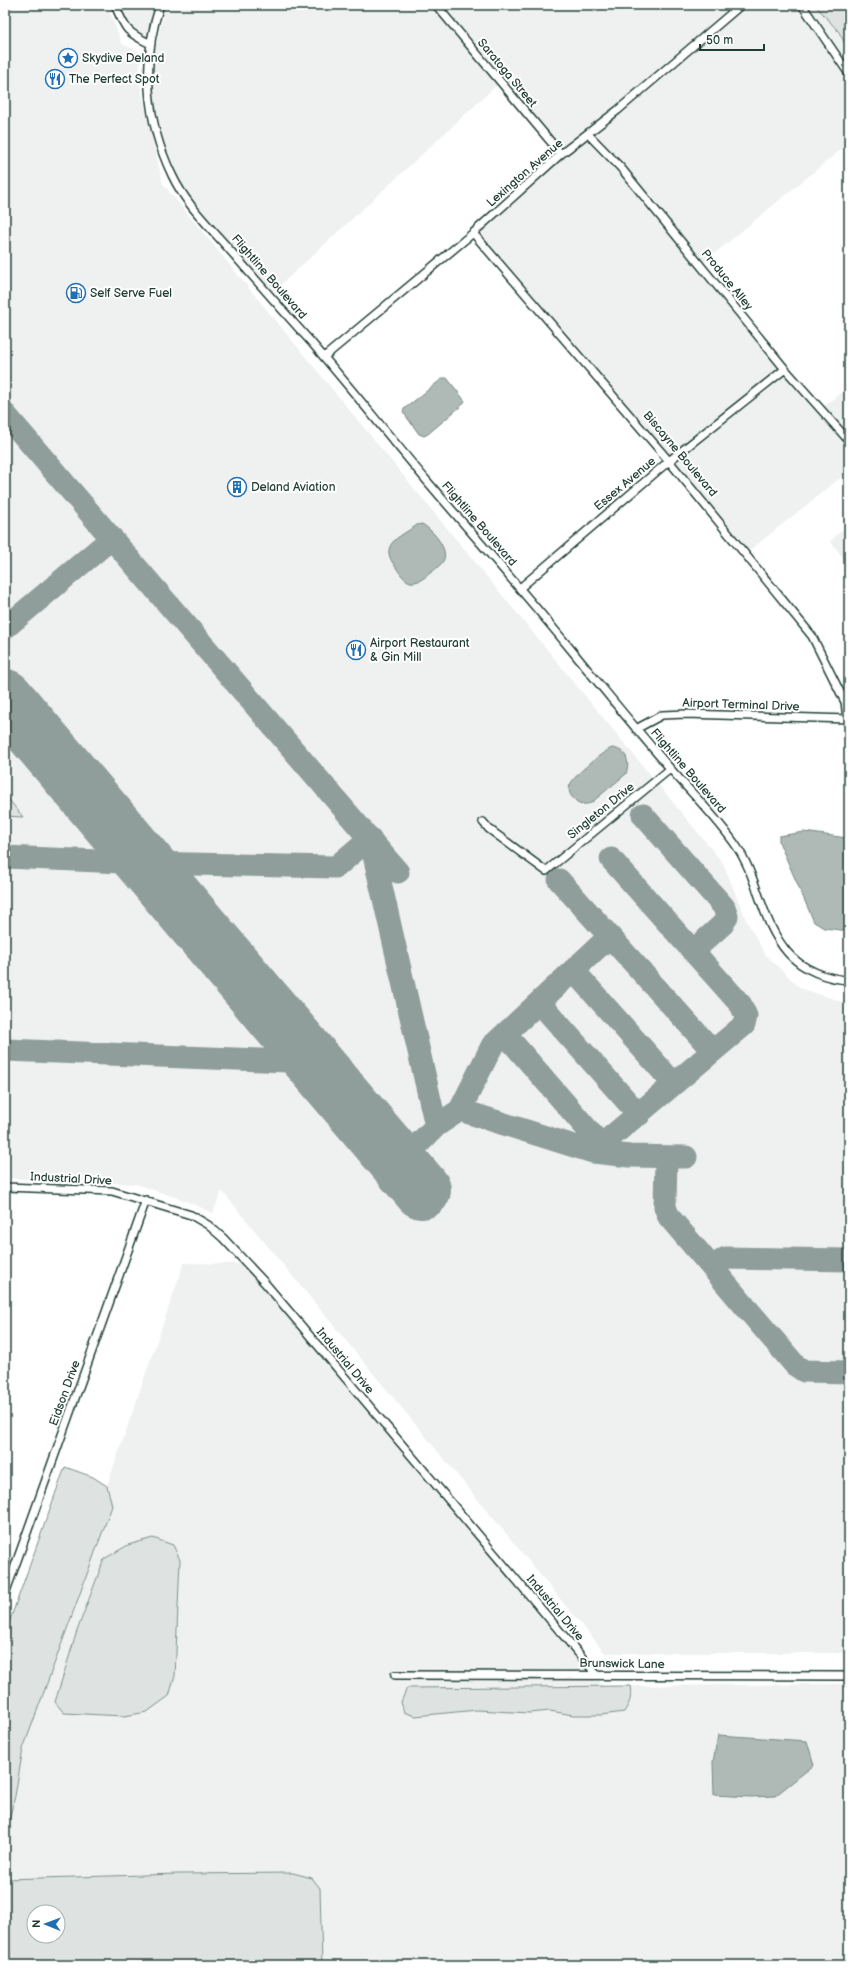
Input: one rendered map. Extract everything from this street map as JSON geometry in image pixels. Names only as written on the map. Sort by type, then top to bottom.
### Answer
[{"type":"street","points":[[115,5],[124,28],[136,38],[151,44]]},
{"type":"street","name":"Flightline Boulevard","points":[[160,5],[148,62],[148,83],[152,111],[162,151],[172,176],[192,208],[324,357],[427,481],[520,588],[670,769],[706,806],[737,847],[750,872],[773,931],[787,951],[798,963],[817,973],[837,979],[849,980]]},
{"type":"street","name":"Saratoga Street","points":[[436,5],[561,154]]},
{"type":"street","name":"Lexington Avenue","points":[[324,357],[473,233],[561,154],[588,134],[741,5]]},
{"type":"street","points":[[802,5],[849,74]]},
{"type":"street","name":"Produce Alley","points":[[588,134],[625,174],[785,369],[849,441]]},
{"type":"street","name":"Biscayne Boulevard","points":[[473,233],[669,461],[812,636],[848,703]]},
{"type":"street","name":"Essex Avenue","points":[[520,588],[669,461],[785,369]]},
{"type":"street","points":[[848,703],[848,720]]},
{"type":"street","name":"Airport Terminal Drive","points":[[636,729],[662,715],[686,714],[848,720]]},
{"type":"street","name":"Singleton Drive","points":[[483,822],[489,829],[546,872],[670,769]]},
{"type":"street","name":"Industrial Drive","points":[[5,1187],[112,1190],[191,1215],[208,1225],[223,1238],[265,1283],[597,1675]]},
{"type":"street","name":"Eidson Drive","points":[[5,1594],[146,1200]]},
{"type":"street","name":"Brunswick Lane","points":[[395,1675],[849,1676]]},
{"type":"shaded area","points":[[5,5],[107,5],[122,44],[141,52],[139,80],[163,184],[723,863],[747,922],[765,954],[800,988],[849,1004],[849,1653],[605,1653],[222,1191],[213,1213],[186,1201],[136,1184],[5,1178]]},
{"type":"shaded area","points":[[120,5],[155,5],[147,38],[128,25]]},
{"type":"shaded area","points":[[166,5],[430,5],[497,85],[273,292],[195,203],[177,175],[166,149],[156,110],[153,83],[153,63]]},
{"type":"shaded area","points":[[443,5],[734,5],[614,107],[562,148]]},
{"type":"shaded area","points":[[748,5],[796,5],[849,83],[849,143],[704,262],[625,166],[595,135]]},
{"type":"shaded area","points":[[808,5],[815,5],[839,32],[849,52],[849,65]]},
{"type":"shaded area","points":[[815,5],[849,5],[849,52],[839,32]]},
{"type":"shaded area","points":[[587,140],[617,171],[778,368],[670,455],[480,234],[564,158]]},
{"type":"shaded area","points":[[784,375],[849,448],[849,471],[749,551],[676,462]]},
{"type":"shaded area","points":[[443,378],[447,378],[465,401],[461,406],[424,436],[419,434],[403,412],[404,409]]},
{"type":"shaded area","points":[[849,386],[849,434],[824,406]]},
{"type":"shaded area","points":[[422,524],[438,539],[444,549],[444,559],[438,567],[422,579],[416,582],[410,582],[401,575],[390,558],[390,547],[398,537],[417,525]]},
{"type":"shaded area","points":[[849,524],[849,565],[830,541]]},
{"type":"shaded area","points":[[612,748],[621,751],[626,757],[628,765],[626,774],[591,803],[584,804],[578,802],[570,793],[570,785],[589,764]]},
{"type":"shaded area","points":[[5,795],[23,817],[5,816]]},
{"type":"shaded area","points":[[804,832],[847,838],[849,841],[849,931],[824,928],[814,922],[779,842],[779,836]]},
{"type":"shaded area","points":[[184,1263],[241,1264],[261,1285],[587,1670],[487,1670],[487,1679],[594,1679],[596,1681],[598,1680],[603,1686],[407,1688],[415,1716],[477,1710],[530,1713],[550,1711],[573,1715],[601,1715],[630,1703],[632,1694],[630,1686],[849,1684],[849,1965],[322,1965],[320,1888],[293,1873],[179,1874],[5,1879],[5,1837],[15,1796],[23,1749],[112,1506],[107,1486]],"holes":[[[173,1545],[180,1560],[175,1676],[124,1716],[82,1713],[55,1702],[77,1631],[104,1559]],[[724,1736],[770,1739],[775,1796],[751,1797],[714,1795]]]},
{"type":"shaded area","points":[[65,1467],[93,1477],[107,1486],[112,1506],[23,1749],[15,1796],[5,1837],[5,1634]]},
{"type":"shaded area","points":[[153,1538],[173,1545],[180,1560],[175,1676],[169,1696],[147,1712],[124,1716],[64,1713],[55,1702],[77,1631],[104,1559],[128,1545]]},
{"type":"shaded area","points":[[630,1686],[630,1700],[624,1712],[601,1715],[573,1715],[550,1711],[530,1713],[477,1710],[415,1716],[404,1712],[401,1702],[407,1688]]},
{"type":"shaded area","points":[[718,1735],[807,1741],[814,1765],[775,1796],[751,1797],[714,1795],[713,1762]]},
{"type":"shaded area","points":[[293,1873],[312,1878],[320,1888],[322,1965],[5,1965],[5,1879],[179,1874]]},
{"type":"taxiway","points":[[5,414],[398,872]]},
{"type":"taxiway","points":[[5,628],[112,538]]},
{"type":"taxiway","points":[[643,815],[724,907],[727,916],[723,924],[693,951]]},
{"type":"taxiway","points":[[5,857],[145,863],[336,867],[370,838],[436,1126],[399,1164]]},
{"type":"taxiway","points":[[593,1152],[744,1025],[746,1016],[741,1005],[611,859]]},
{"type":"taxiway","points":[[559,880],[712,1050]]},
{"type":"taxiway","points":[[460,1110],[492,1046],[609,937]]},
{"type":"taxiway","points":[[573,970],[674,1084]]},
{"type":"taxiway","points":[[539,1002],[639,1115]]},
{"type":"taxiway","points":[[505,1034],[602,1146]]},
{"type":"taxiway","points":[[5,1050],[313,1062]]},
{"type":"taxiway","points":[[436,1126],[460,1110],[593,1152],[630,1156],[686,1157]]},
{"type":"taxiway","points":[[666,1157],[665,1207],[669,1217],[795,1365],[804,1371],[849,1372]]},
{"type":"taxiway","points":[[712,1267],[726,1258],[849,1260]]},
{"type":"runway","points":[[5,698],[422,1190]]},
{"type":"place","name":"Skydive Deland","points":[[68,58]]},
{"type":"place","name":"The Perfect Spot","points":[[55,79]]},
{"type":"place","name":"Self Serve Fuel","points":[[76,293]]},
{"type":"place","name":"Deland Aviation","points":[[237,487]]},
{"type":"place","name":"Airport Restaurant & Gin Mill","points":[[356,650]]}]
